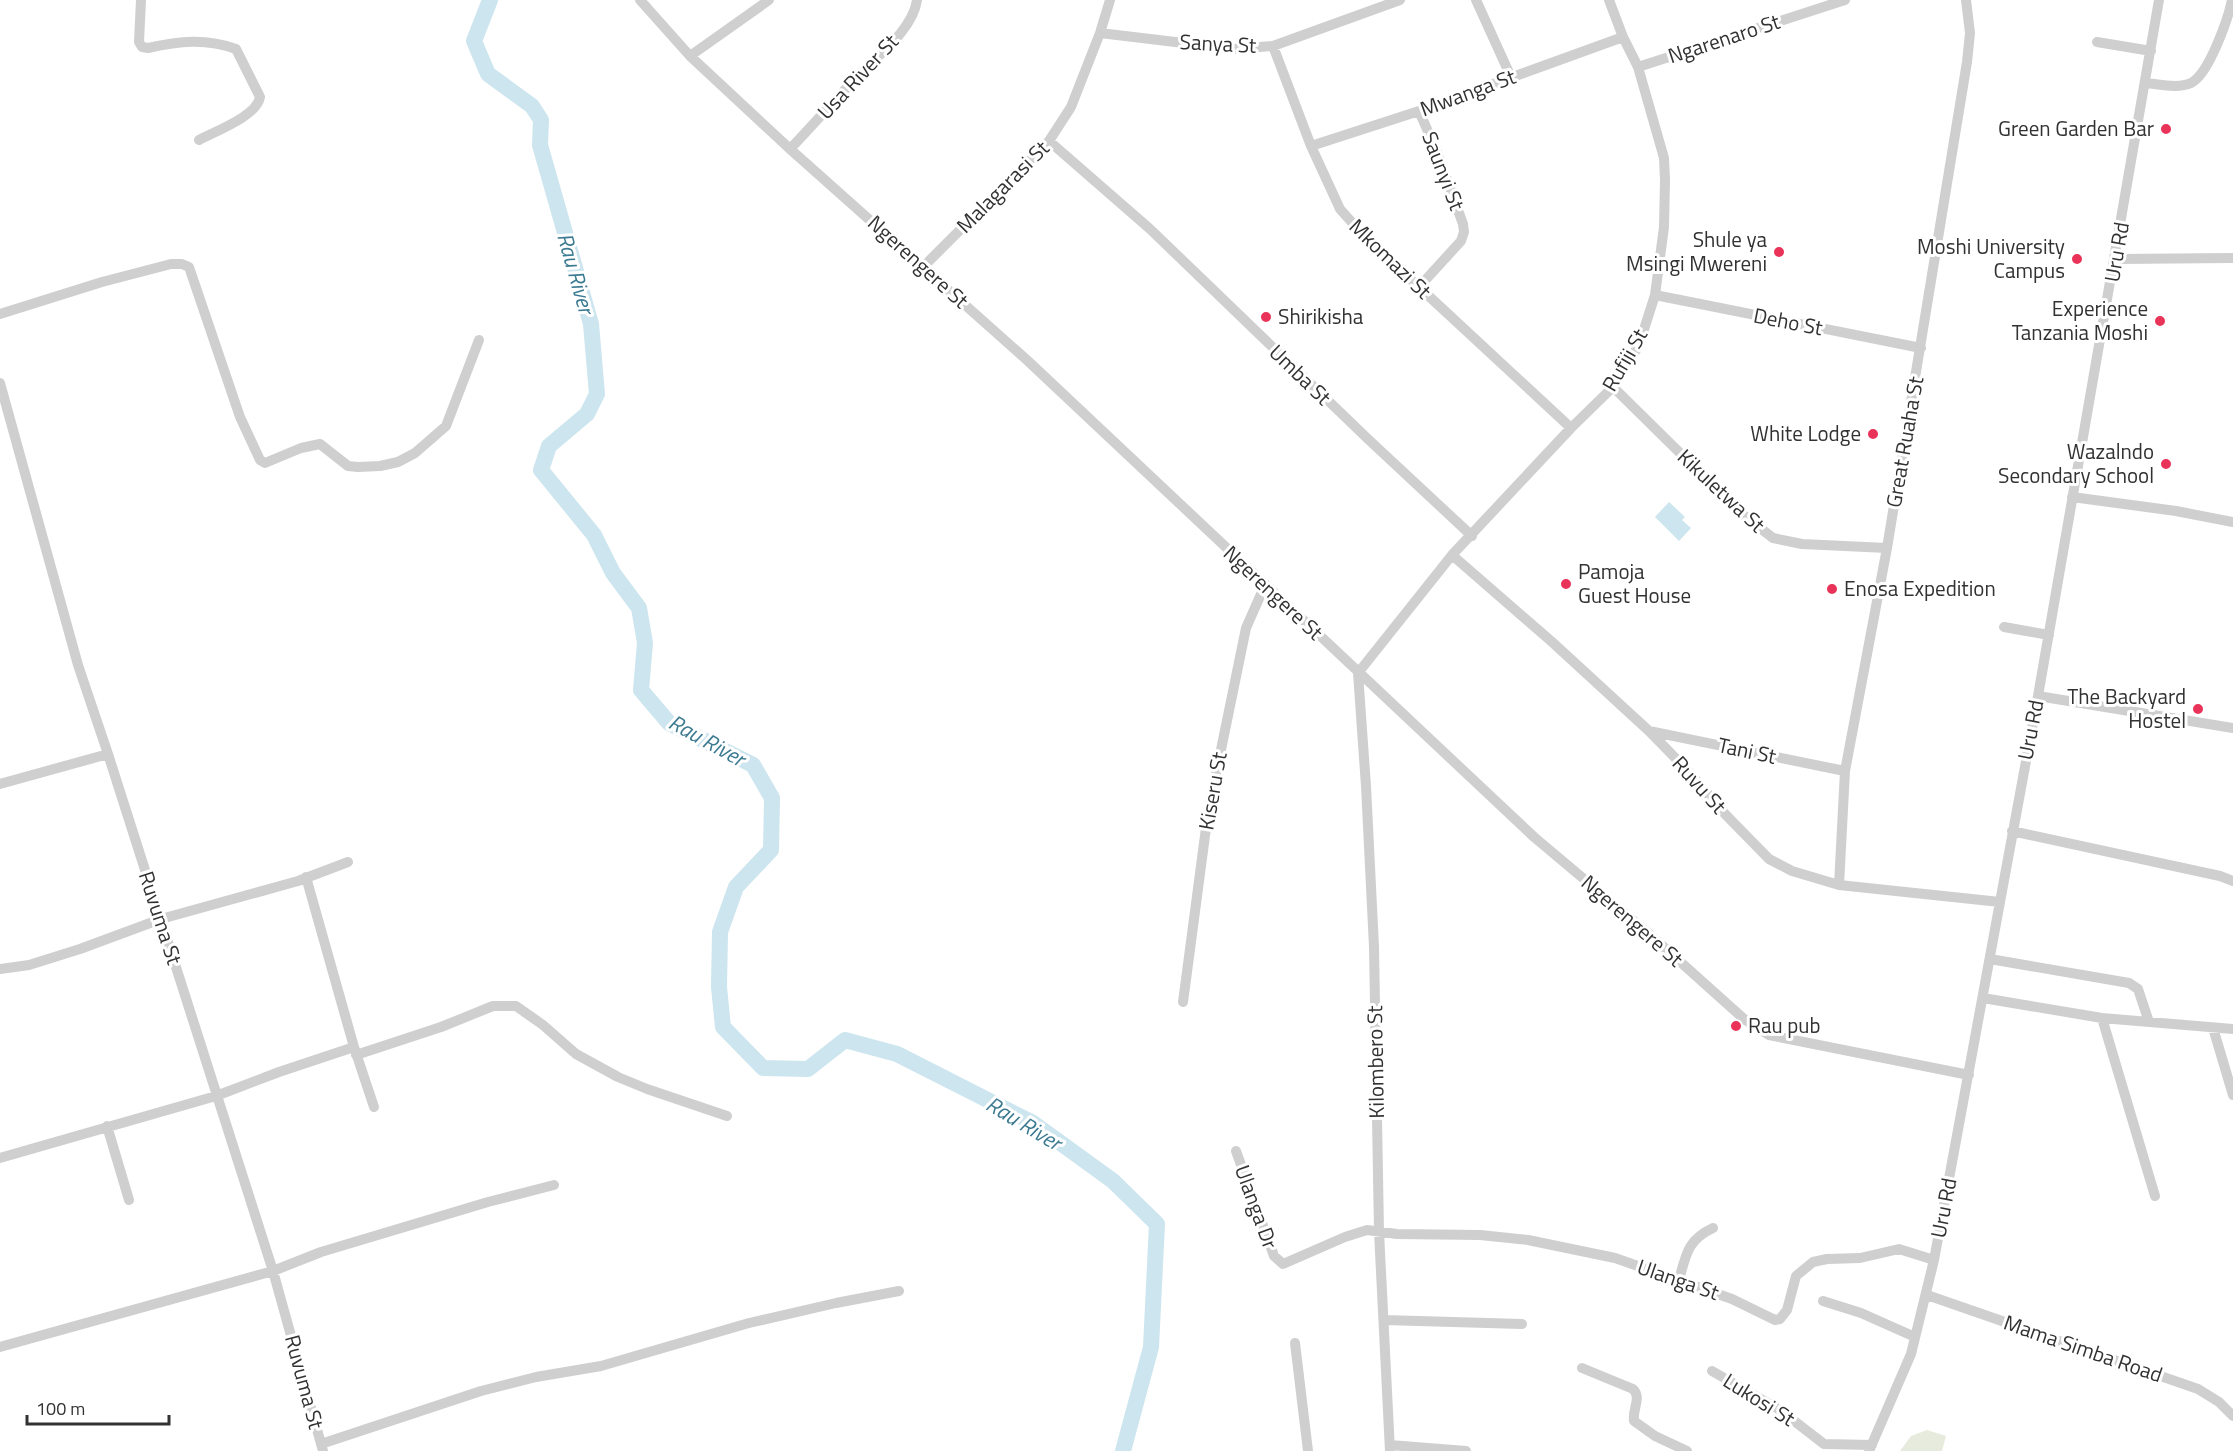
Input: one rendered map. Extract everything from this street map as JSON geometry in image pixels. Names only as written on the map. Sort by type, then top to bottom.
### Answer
[{"type":"street","points":[[141,0],[139,42],[142,47],[194,40],[219,43],[236,49],[260,97],[254,111],[199,140]]},
{"type":"street","name":"Ngerengere St","points":[[640,0],[690,56],[790,149],[1028,361],[1534,837],[1647,932],[1744,1019],[1769,1035],[1969,1075]]},
{"type":"street","points":[[690,56],[770,0]]},
{"type":"street","name":"Usa River St","points":[[790,149],[909,22],[916,10],[917,0]]},
{"type":"street","name":"Malagarasi St","points":[[924,266],[1049,141],[1071,107],[1100,33],[1110,0]]},
{"type":"street","name":"Sanya St","points":[[1100,33],[1234,49],[1273,46],[1400,0]]},
{"type":"street","points":[[1476,0],[1511,77]]},
{"type":"street","name":"Rufiji St","points":[[1358,673],[1452,555],[1571,428],[1613,387],[1639,345],[1655,295],[1664,227],[1664,158],[1638,67],[1623,37],[1609,0]]},
{"type":"street","name":"Ngarenaro St","points":[[1638,67],[1845,0]]},
{"type":"street","name":"Great Ruaha St","points":[[1839,885],[1845,771],[1887,548],[1967,62],[1970,33],[1966,0]]},
{"type":"street","name":"Uru Rd","points":[[1871,1449],[1911,1354],[1934,1260],[2038,696],[2116,259],[2159,0]]},
{"type":"street","points":[[2145,83],[2183,85],[2199,78],[2210,58],[2232,0]]},
{"type":"street","name":"Mwanga St","points":[[1311,146],[1419,111],[1623,37]]},
{"type":"street","points":[[2097,42],[2151,51]]},
{"type":"street","name":"Mkomazi St","points":[[1273,46],[1311,146],[1340,209],[1364,236],[1571,428]]},
{"type":"street","name":"Saunyi St","points":[[1419,111],[1437,152],[1464,232],[1461,242],[1419,287]]},
{"type":"street","name":"Umba St","points":[[1049,141],[1150,229],[1361,433],[1472,536]]},
{"type":"street","points":[[2116,259],[2233,258]]},
{"type":"street","points":[[0,314],[102,282],[171,264],[182,264],[189,267],[240,417],[260,460],[265,463],[301,448],[320,444],[348,466],[358,467],[398,462],[415,453],[446,426],[479,340]]},
{"type":"street","name":"Deho St","points":[[1655,295],[1921,348]]},
{"type":"street","name":"Kikuletwa St","points":[[1613,387],[1735,507],[1773,538],[1802,544],[1887,548]]},
{"type":"street","name":"Ruvuma St","points":[[1,390],[78,665],[273,1271],[322,1448]]},
{"type":"street","points":[[2072,497],[2176,511],[2233,522]]},
{"type":"street","name":"Ruvu St","points":[[1452,555],[1551,641],[1649,731],[1769,859],[1792,872],[1839,885],[2000,902]]},
{"type":"street","name":"Kiseru St","points":[[1183,1002],[1208,813],[1246,628],[1265,585]]},
{"type":"street","points":[[2004,627],[2049,634]]},
{"type":"street","name":"Kilombero St","points":[[1358,673],[1374,947],[1379,1232],[1390,1448]]},
{"type":"street","points":[[2038,696],[2233,728]]},
{"type":"street","name":"Tani St","points":[[1649,731],[1845,771]]},
{"type":"street","points":[[0,784],[108,754]]},
{"type":"street","points":[[2012,831],[2220,876],[2233,881]]},
{"type":"street","points":[[0,969],[29,964],[80,949],[161,919],[306,877],[348,862]]},
{"type":"street","points":[[306,877],[355,1051],[374,1107]]},
{"type":"street","points":[[1990,959],[2129,983],[2138,989],[2149,1023]]},
{"type":"street","points":[[1983,998],[2102,1018],[2233,1029]]},
{"type":"street","points":[[0,1158],[216,1096],[279,1072],[441,1027],[493,1006],[516,1006],[543,1025],[576,1054],[610,1072],[647,1089],[727,1116]]},
{"type":"street","points":[[2102,1018],[2155,1196]]},
{"type":"street","points":[[2214,1029],[2233,1095]]},
{"type":"street","points":[[107,1126],[129,1200]]},
{"type":"street","name":"Ulanga Dr","points":[[1236,1151],[1278,1262],[1286,1263],[1358,1232],[1367,1230],[1379,1232]]},
{"type":"street","points":[[0,1347],[273,1271],[321,1252],[488,1202],[554,1185]]},
{"type":"street","points":[[1679,1280],[1692,1242],[1702,1233],[1713,1228]]},
{"type":"street","name":"Ulanga St","points":[[1379,1232],[1480,1235],[1546,1242],[1615,1258],[1738,1302],[1775,1320],[1780,1319],[1787,1310],[1796,1276],[1813,1262],[1827,1259],[1860,1258],[1899,1249],[1934,1260]]},
{"type":"street","points":[[322,1448],[481,1390],[536,1377],[601,1366],[749,1323],[899,1291]]},
{"type":"street","name":"Mama Simba Road","points":[[1927,1295],[2198,1389],[2214,1398],[2233,1416]]},
{"type":"street","points":[[1823,1301],[1868,1316],[1915,1337]]},
{"type":"street","points":[[1384,1320],[1522,1324]]},
{"type":"street","points":[[1295,1343],[1308,1451]]},
{"type":"street","points":[[1582,1368],[1633,1389],[1638,1398],[1634,1410],[1634,1421],[1656,1436],[1687,1451]]},
{"type":"street","name":"Lukosi St","points":[[1712,1371],[1780,1410],[1824,1444],[1871,1449]]},
{"type":"street","points":[[1390,1448],[1466,1451]]},
{"type":"shaded area","points":[[1927,1430],[1946,1436],[1942,1451],[1900,1451],[1911,1436]]},
{"type":"water","points":[[1669,502],[1685,517],[1682,520],[1691,528],[1679,541],[1655,517]]},
{"type":"waterway","name":"Rau River","points":[[490,0],[474,41],[488,74],[532,106],[541,120],[540,145],[591,324],[597,394],[587,414],[549,446],[541,470],[594,535],[613,573],[639,608],[645,643],[641,690],[669,723],[753,765],[772,798],[771,850],[736,887],[720,932],[719,987],[723,1027],[763,1068],[808,1069],[845,1040],[897,1054],[1033,1123],[1113,1181],[1157,1224],[1151,1347],[1123,1451]]},
{"type":"place","name":"Green Garden Bar","points":[[2166,129]]},
{"type":"place","name":"Shule ya Msingi Mwereni","points":[[1779,252]]},
{"type":"place","name":"Moshi University Campus","points":[[2077,259]]},
{"type":"place","name":"Shirikisha","points":[[1266,317]]},
{"type":"place","name":"Experience Tanzania Moshi","points":[[2160,321]]},
{"type":"place","name":"White Lodge","points":[[1873,434]]},
{"type":"place","name":"Wazalndo Secondary School","points":[[2166,464]]},
{"type":"place","name":"Pamoja Guest House","points":[[1566,584]]},
{"type":"place","name":"Enosa Expedition","points":[[1832,589]]},
{"type":"place","name":"The Backyard Hostel","points":[[2198,709]]},
{"type":"place","name":"Rau pub","points":[[1736,1026]]}]
